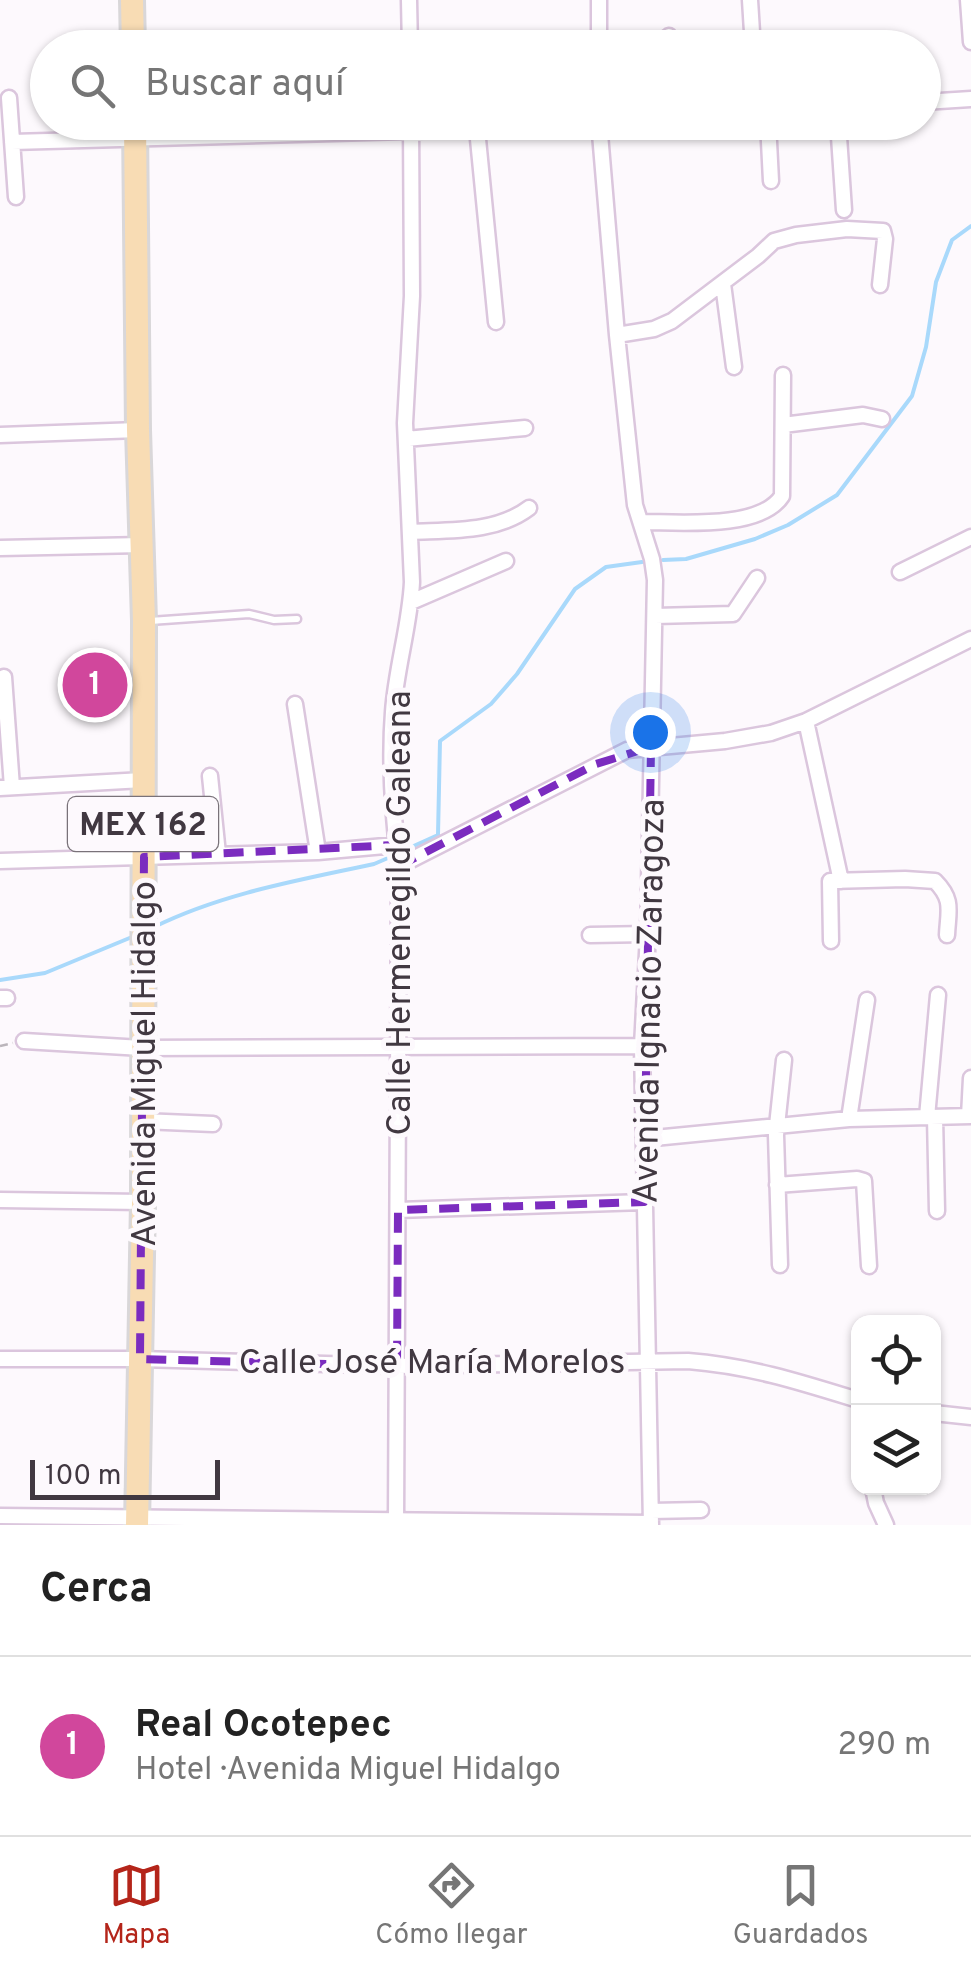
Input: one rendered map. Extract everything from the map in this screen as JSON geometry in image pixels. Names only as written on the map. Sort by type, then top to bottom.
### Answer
[{"type":"main road","points":[[132,0],[133,30]]},
{"type":"main road","name":"Avenida Miguel Hidalgo","points":[[135,140],[144,621],[137,1521]]},
{"type":"street","points":[[409,0],[410,30]]},
{"type":"street","points":[[599,0],[599,30]]},
{"type":"street","points":[[750,0],[752,30]]},
{"type":"street","points":[[968,0],[971,42]]},
{"type":"street","points":[[8,98],[16,198]]},
{"type":"street","points":[[941,101],[971,99]]},
{"type":"street","points":[[12,142],[34,140]]},
{"type":"street","name":"Calle Hermenegildo Galeana","points":[[396,1523],[399,866],[393,713],[411,602],[406,439],[412,296],[411,140]]},
{"type":"street","points":[[478,140],[496,322]]},
{"type":"street","name":"Avenida Ignacio Zaragoza","points":[[600,140],[635,505],[654,570],[648,934],[642,1046],[651,1520]]},
{"type":"street","points":[[769,140],[772,181]]},
{"type":"street","points":[[839,140],[844,210]]},
{"type":"street","points":[[616,334],[672,321],[774,241],[796,235],[847,229],[883,231],[880,285]]},
{"type":"street","points":[[722,284],[734,366]]},
{"type":"street","points":[[641,522],[736,520],[777,504],[782,496],[784,375]]},
{"type":"street","points":[[784,425],[864,415],[882,419]]},
{"type":"street","points":[[406,439],[524,428]]},
{"type":"street","points":[[0,436],[138,430]]},
{"type":"street","points":[[411,532],[474,528],[514,519],[529,508]]},
{"type":"street","points":[[900,572],[971,536]]},
{"type":"street","points":[[0,548],[142,545]]},
{"type":"street","points":[[411,602],[506,561]]},
{"type":"street","points":[[655,616],[733,614],[757,578]]},
{"type":"street","points":[[399,866],[628,750],[725,741],[806,721],[971,639]]},
{"type":"street","points":[[4,677],[6,788],[143,780]]},
{"type":"street","points":[[294,704],[318,852]]},
{"type":"street","points":[[806,721],[842,881]]},
{"type":"street","points":[[210,776],[218,854]]},
{"type":"street","points":[[0,861],[318,852],[396,845]]},
{"type":"street","points":[[830,941],[830,882],[842,881],[936,881],[946,892],[947,935]]},
{"type":"street","points":[[590,935],[648,934]]},
{"type":"street","points":[[937,1211],[931,1117],[938,994]]},
{"type":"street","points":[[850,1119],[867,1000]]},
{"type":"street","points":[[24,1041],[142,1048],[642,1046]]},
{"type":"street","points":[[780,1265],[776,1126],[784,1060]]},
{"type":"street","points":[[644,1139],[850,1119],[970,1116],[971,1078]]},
{"type":"street","points":[[142,1121],[212,1124]]},
{"type":"street","points":[[777,1185],[864,1181],[869,1266]]},
{"type":"street","points":[[0,1200],[142,1202]]},
{"type":"street","points":[[398,1210],[644,1202]]},
{"type":"street","name":"Calle José María Morelos","points":[[0,1358],[398,1366],[648,1360],[728,1364],[773,1373],[851,1400]]},
{"type":"street","points":[[941,1414],[971,1417]]},
{"type":"street","points":[[875,1495],[886,1525]]},
{"type":"street","points":[[0,1516],[396,1523],[651,1520],[701,1510]]},
{"type":"lane","points":[[144,621],[249,614],[274,620],[298,619]]},
{"type":"highlighted area","points":[[651,747],[644,1202],[398,1210],[397,1366],[140,1359],[144,857],[396,845],[399,866],[596,764]]},
{"type":"waterway","points":[[663,560],[686,559],[755,539],[788,525],[837,495],[912,396],[926,347],[936,282],[952,240],[971,226]]},
{"type":"waterway","points":[[407,849],[438,835],[440,741],[491,704],[517,674],[575,589],[606,567],[642,562]]},
{"type":"waterway","points":[[154,927],[234,896],[388,858]]},
{"type":"waterway","points":[[0,980],[45,973],[132,937]]},
{"type":"place","name":"Real Ocotepec","points":[[95,685]]}]
